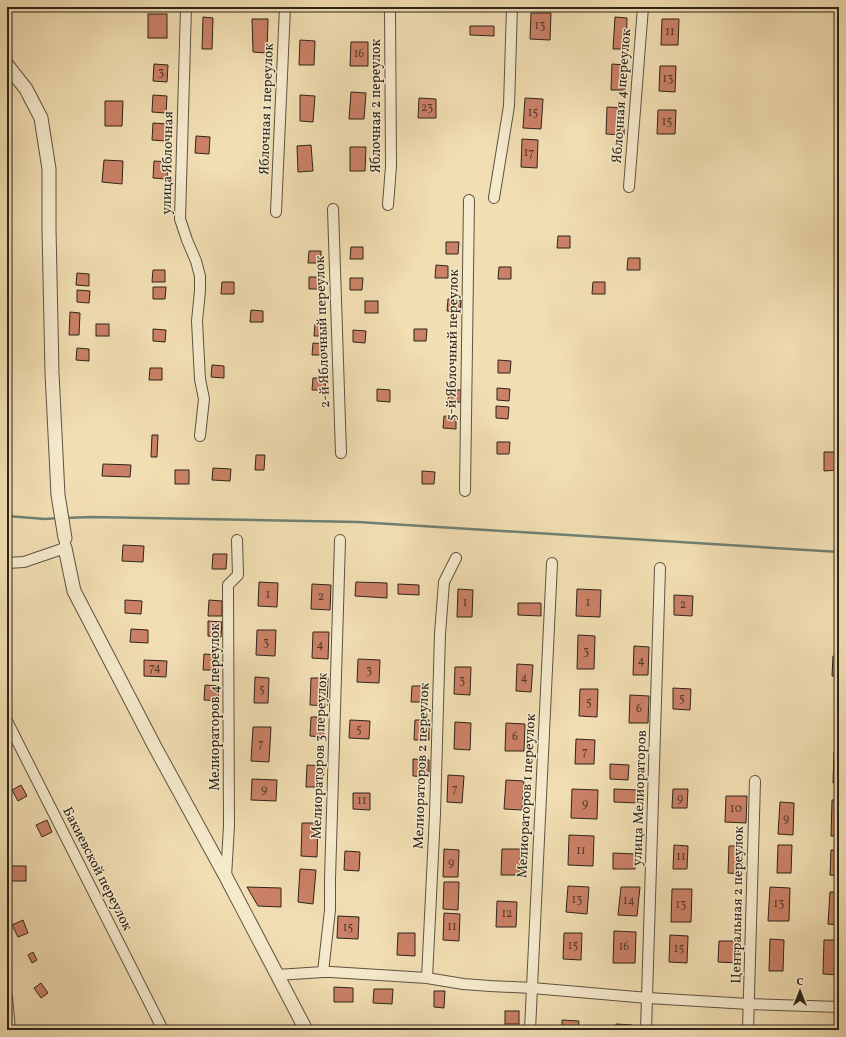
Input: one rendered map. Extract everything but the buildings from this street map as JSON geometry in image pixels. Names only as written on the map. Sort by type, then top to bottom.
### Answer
[{"type":"street","name":"улица Яблочная","points":[[186,7],[180,219],[200,276],[197,321],[200,379],[204,399],[200,436]]},
{"type":"street","name":"Яблочная 1 переулок","points":[[276,212],[285,7]]},
{"type":"street","name":"Яблочная 2 переулок","points":[[388,205],[391,166],[390,7]]},
{"type":"street","points":[[494,198],[509,106],[512,7]]},
{"type":"street","name":"Яблочная 4 переулок","points":[[629,187],[642,7]]},
{"type":"street","points":[[7,65],[26,89],[41,118],[49,169],[52,373],[58,496],[74,591],[155,747],[226,877],[306,1030]]},
{"type":"street","name":"5-й Яблочный переулок","points":[[465,492],[469,200]]},
{"type":"street","name":"2-й Яблочный переулок","points":[[333,209],[341,453]]},
{"type":"street","name":"Мелиораторов 4 переулок","points":[[226,877],[229,826],[228,585],[238,575],[237,540]]},
{"type":"street","name":"Мелиораторов 3 переулок","points":[[323,972],[330,910],[340,540]]},
{"type":"street","points":[[7,562],[24,562],[65,543]]},
{"type":"street","name":"Мелиораторов 2 переулок","points":[[427,978],[440,634],[444,582],[456,558]]},
{"type":"street","name":"Мелиораторов 1 переулок","points":[[530,1030],[552,563]]},
{"type":"street","name":"улица Мелиораторов","points":[[646,1030],[660,568]]},
{"type":"street","name":"Бакиевской переулок","points":[[7,721],[163,1030]]},
{"type":"street","name":"Центральная 2 переулок","points":[[748,1030],[755,781]]},
{"type":"street","points":[[277,976],[323,972],[427,978],[463,984],[532,988],[648,998],[749,1004],[839,1007]]},
{"type":"street","points":[[7,997],[10,1030]]},
{"type":"waterway","points":[[7,516],[45,519],[58,518]]},
{"type":"waterway","points":[[65,518],[91,517],[358,522],[839,552]]}]
